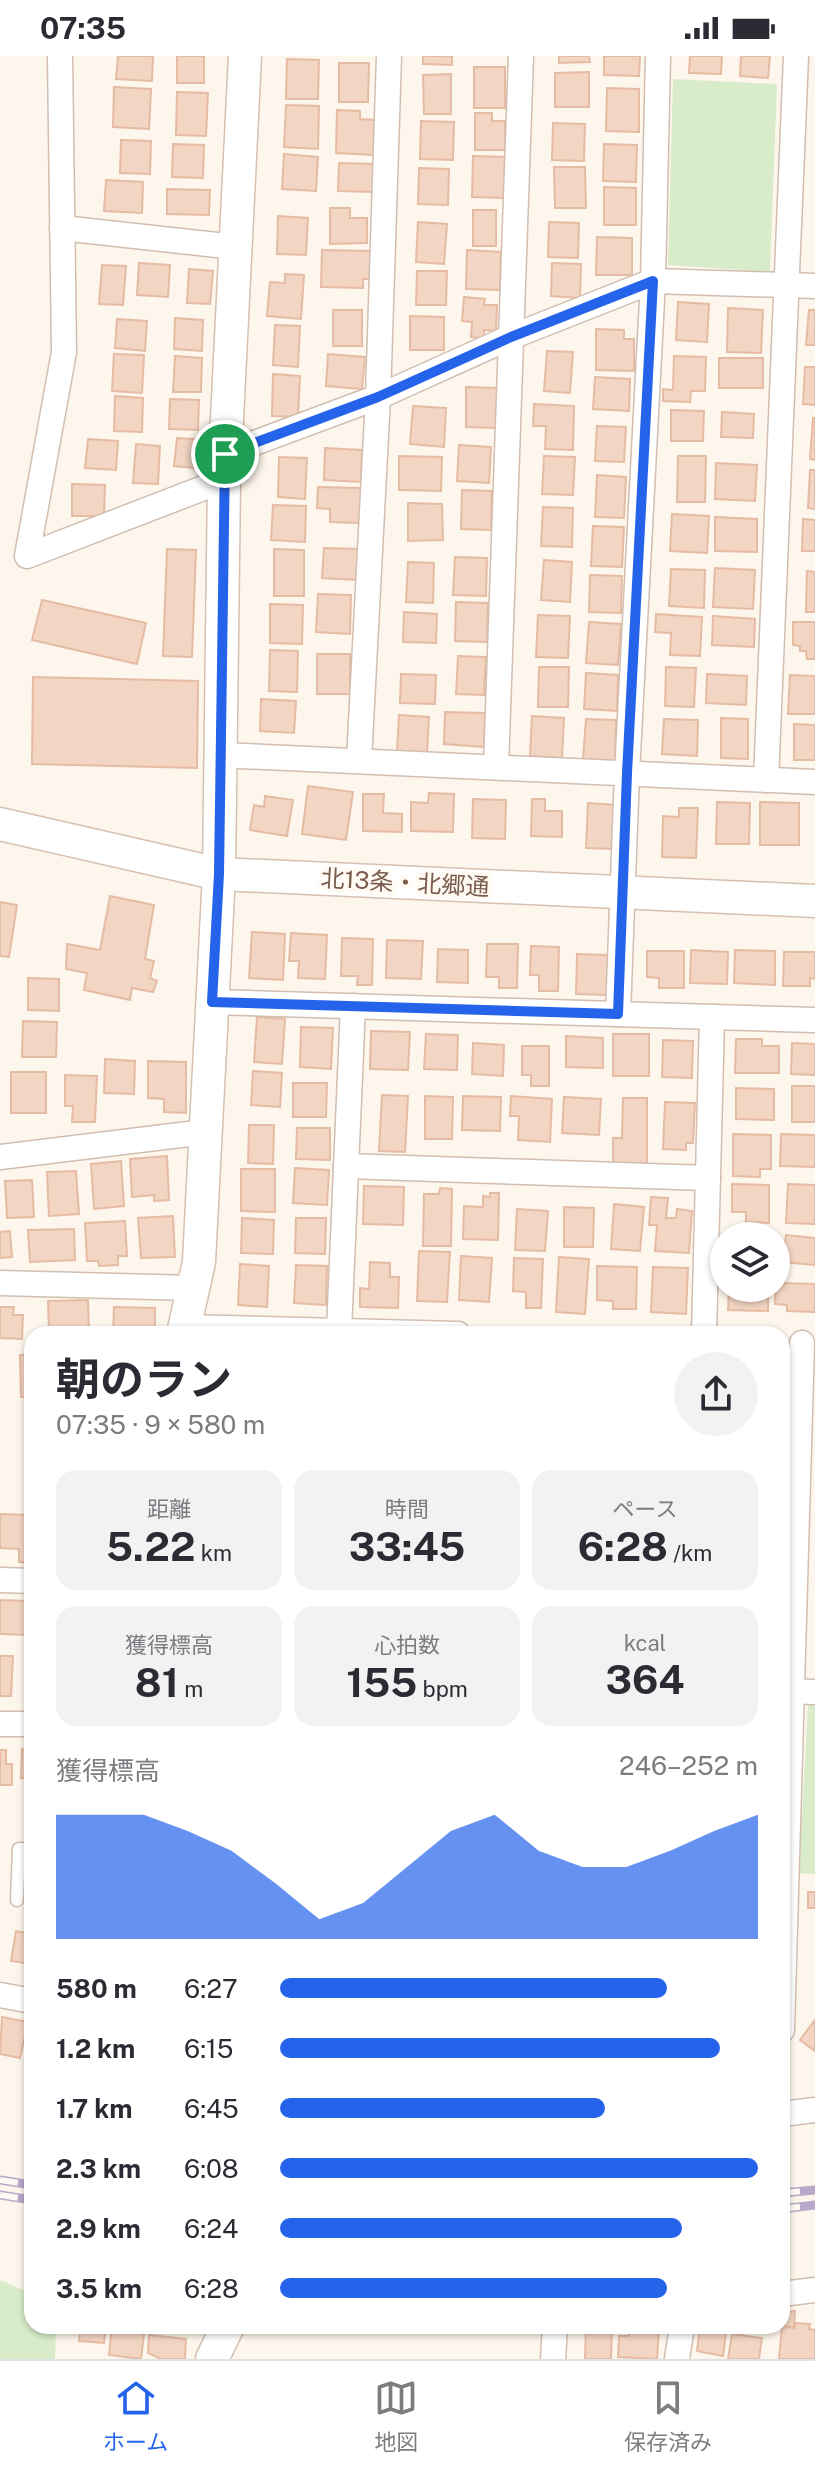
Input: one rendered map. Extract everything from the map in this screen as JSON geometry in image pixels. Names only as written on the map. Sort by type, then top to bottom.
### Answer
[{"type":"street","points":[[60,56],[64,352],[27,556],[511,337],[653,281],[815,286]]},
{"type":"street","points":[[184,1326],[199,1262],[219,874],[224,467],[245,56]]},
{"type":"street","points":[[359,761],[378,397],[389,56]]},
{"type":"street","points":[[496,767],[521,56]]},
{"type":"street","points":[[618,1014],[627,773],[653,281],[658,56]]},
{"type":"street","points":[[766,780],[796,56]]},
{"type":"street","points":[[62,228],[235,247]]},
{"type":"street","points":[[220,755],[815,782]]},
{"type":"street","name":"北13条・北郷通","points":[[0,824],[219,874],[815,901]]},
{"type":"street","points":[[212,1002],[815,1020]]},
{"type":"street","points":[[339,1326],[353,1006]]},
{"type":"street","points":[[704,1326],[712,1017]]},
{"type":"street","points":[[0,1157],[205,1132]]},
{"type":"street","points":[[346,1166],[708,1178]]},
{"type":"street","points":[[0,1283],[193,1288]]},
{"type":"street","points":[[790,1837],[796,1692],[800,1343]]},
{"type":"street","points":[[0,1580],[24,1581]]},
{"type":"street","points":[[0,1724],[24,1724]]},
{"type":"street","points":[[0,1995],[24,2000]]},
{"type":"street","points":[[790,2113],[815,2110]]},
{"type":"street","points":[[790,2293],[815,2290]]},
{"type":"street","points":[[212,2359],[224,2334]]},
{"type":"street","points":[[553,2359],[555,2334]]},
{"type":"street","points":[[677,2359],[681,2334]]},
{"type":"lane","points":[[17,1900],[19,1849],[24,1849]]},
{"type":"green space","points":[[673,79],[777,84],[770,272],[668,265]]},
{"type":"green space","points":[[808,1705],[815,1705],[815,1874],[799,1873]]},
{"type":"green space","points":[[0,2280],[24,2290],[24,2334],[56,2334],[55,2359],[0,2359]]},
{"type":"building","points":[[118,56],[153,56],[152,81],[116,79]]},
{"type":"building","points":[[177,56],[204,56],[204,83],[177,83]]},
{"type":"building","points":[[423,56],[452,56],[452,65],[423,64]]},
{"type":"building","points":[[559,56],[589,56],[590,62],[559,63]]},
{"type":"building","points":[[604,56],[640,56],[639,76],[604,75]]},
{"type":"building","points":[[690,56],[722,56],[721,74],[689,73]]},
{"type":"building","points":[[741,56],[770,56],[768,78],[740,76]]},
{"type":"building","points":[[287,59],[319,60],[318,99],[286,99]]},
{"type":"building","points":[[339,63],[369,63],[368,102],[339,102]]},
{"type":"building","points":[[474,67],[505,67],[505,108],[474,108]]},
{"type":"building","points":[[589,72],[589,107],[555,107],[555,73]]},
{"type":"building","points":[[451,74],[451,114],[424,114],[423,75]]},
{"type":"building","points":[[114,87],[151,89],[149,129],[113,127]]},
{"type":"building","points":[[607,88],[639,89],[639,132],[606,131]]},
{"type":"building","points":[[177,92],[208,93],[206,136],[176,135]]},
{"type":"building","points":[[286,105],[319,106],[318,149],[284,147]]},
{"type":"building","points":[[337,110],[360,111],[360,119],[375,120],[374,155],[336,153]]},
{"type":"building","points":[[475,113],[492,113],[492,121],[505,121],[505,150],[475,150]]},
{"type":"building","points":[[421,121],[454,122],[453,160],[420,159]]},
{"type":"building","points":[[553,123],[585,124],[584,161],[552,160]]},
{"type":"building","points":[[121,140],[151,141],[150,174],[120,173]]},
{"type":"building","points":[[173,144],[204,145],[203,178],[172,177]]},
{"type":"building","points":[[604,144],[637,145],[636,182],[603,181]]},
{"type":"building","points":[[284,154],[318,157],[316,191],[282,189]]},
{"type":"building","points":[[473,156],[505,157],[504,198],[472,197]]},
{"type":"building","points":[[339,163],[374,164],[373,192],[338,191]]},
{"type":"building","points":[[554,167],[585,167],[586,208],[555,208]]},
{"type":"building","points":[[419,168],[449,169],[448,205],[418,204]]},
{"type":"building","points":[[106,180],[143,182],[142,213],[104,211]]},
{"type":"building","points":[[604,187],[636,188],[636,225],[604,225]]},
{"type":"building","points":[[167,189],[210,190],[209,215],[167,214]]},
{"type":"building","points":[[330,208],[350,208],[350,218],[367,218],[367,243],[330,244]]},
{"type":"building","points":[[473,210],[496,210],[496,246],[473,246]]},
{"type":"building","points":[[278,216],[308,218],[306,255],[277,254]]},
{"type":"building","points":[[418,222],[447,224],[444,264],[416,262]]},
{"type":"building","points":[[549,222],[579,223],[578,258],[548,257]]},
{"type":"building","points":[[597,237],[632,238],[632,275],[596,275]]},
{"type":"building","points":[[322,250],[372,251],[371,279],[363,279],[363,288],[321,287]]},
{"type":"building","points":[[467,250],[501,252],[500,290],[466,289]]},
{"type":"building","points":[[139,263],[170,265],[168,297],[137,295]]},
{"type":"building","points":[[552,263],[581,264],[580,298],[551,296]]},
{"type":"building","points":[[102,265],[126,266],[123,305],[99,304]]},
{"type":"building","points":[[189,269],[213,271],[210,304],[187,303]]},
{"type":"building","points":[[417,271],[447,271],[446,305],[416,305]]},
{"type":"building","points":[[285,274],[304,275],[301,319],[267,316],[270,282],[285,283]]},
{"type":"building","points":[[464,297],[485,299],[484,305],[497,305],[496,331],[484,330],[484,338],[471,337],[472,322],[462,321]]},
{"type":"building","points":[[678,302],[709,304],[707,342],[676,340]]},
{"type":"building","points":[[728,308],[763,310],[761,353],[727,352]]},
{"type":"building","points":[[333,310],[362,310],[362,346],[333,346]]},
{"type":"building","points":[[809,310],[815,310],[815,345],[806,345]]},
{"type":"building","points":[[410,316],[444,317],[444,350],[410,350]]},
{"type":"building","points":[[175,318],[203,320],[202,351],[174,349]]},
{"type":"building","points":[[117,319],[147,321],[145,351],[115,348]]},
{"type":"building","points":[[275,325],[300,326],[298,367],[273,365]]},
{"type":"building","points":[[596,329],[624,330],[624,339],[634,339],[634,371],[596,370]]},
{"type":"building","points":[[547,351],[573,352],[570,393],[544,391]]},
{"type":"building","points":[[114,354],[144,355],[142,393],[112,391]]},
{"type":"building","points":[[328,354],[365,357],[362,389],[326,386]]},
{"type":"building","points":[[175,356],[202,358],[201,392],[173,392]]},
{"type":"building","points":[[674,356],[706,357],[705,391],[691,391],[690,402],[663,401],[663,389],[673,390]]},
{"type":"building","points":[[719,358],[763,358],[763,388],[719,388]]},
{"type":"building","points":[[805,367],[815,367],[815,405],[803,404]]},
{"type":"building","points":[[273,374],[300,376],[298,417],[272,416]]},
{"type":"building","points":[[595,377],[630,379],[629,411],[593,409]]},
{"type":"building","points":[[466,387],[498,388],[497,428],[466,427]]},
{"type":"building","points":[[115,396],[143,398],[142,432],[114,431]]},
{"type":"building","points":[[170,399],[199,400],[198,430],[169,429]]},
{"type":"building","points":[[534,404],[574,406],[573,450],[545,449],[546,426],[533,426]]},
{"type":"building","points":[[413,406],[446,408],[444,447],[410,444]]},
{"type":"building","points":[[671,410],[704,411],[703,441],[671,441]]},
{"type":"building","points":[[722,412],[754,414],[753,438],[721,437]]},
{"type":"building","points":[[815,418],[815,460],[810,459]]},
{"type":"building","points":[[597,426],[626,427],[624,462],[595,461]]},
{"type":"building","points":[[177,438],[210,440],[208,469],[174,466]]},
{"type":"building","points":[[88,439],[118,441],[116,470],[85,468]]},
{"type":"building","points":[[136,444],[160,446],[158,484],[133,483]]},
{"type":"building","points":[[459,445],[491,447],[489,483],[457,481]]},
{"type":"building","points":[[325,448],[362,450],[361,482],[324,480]]},
{"type":"building","points":[[399,456],[442,457],[441,491],[399,490]]},
{"type":"building","points":[[544,456],[575,457],[573,495],[542,494]]},
{"type":"building","points":[[678,456],[706,456],[705,502],[677,502]]},
{"type":"building","points":[[279,457],[307,458],[305,499],[278,497]]},
{"type":"building","points":[[716,463],[757,465],[755,501],[715,499]]},
{"type":"building","points":[[810,470],[815,470],[815,509],[808,508]]},
{"type":"building","points":[[597,475],[626,477],[624,518],[595,517]]},
{"type":"building","points":[[72,484],[105,485],[104,516],[72,516]]},
{"type":"building","points":[[318,487],[362,488],[360,523],[330,522],[330,509],[317,508]]},
{"type":"building","points":[[462,490],[492,491],[491,530],[461,529]]},
{"type":"building","points":[[408,503],[442,504],[443,540],[408,541]]},
{"type":"building","points":[[273,505],[306,506],[305,542],[271,540]]},
{"type":"building","points":[[543,507],[573,508],[572,547],[541,546]]},
{"type":"building","points":[[672,514],[709,516],[707,553],[670,551]]},
{"type":"building","points":[[715,517],[757,519],[757,552],[715,551]]},
{"type":"building","points":[[803,519],[815,520],[815,551],[802,551]]},
{"type":"building","points":[[593,526],[624,527],[622,567],[591,566]]},
{"type":"building","points":[[324,548],[359,549],[357,580],[322,578]]},
{"type":"building","points":[[167,549],[196,550],[192,657],[163,656]]},
{"type":"building","points":[[274,549],[304,550],[304,596],[274,596]]},
{"type":"building","points":[[455,557],[487,558],[486,596],[453,595]]},
{"type":"building","points":[[544,560],[572,562],[570,602],[541,600]]},
{"type":"building","points":[[408,562],[434,563],[433,603],[406,602]]},
{"type":"building","points":[[715,568],[755,570],[753,609],[713,607]]},
{"type":"building","points":[[671,569],[705,570],[704,608],[669,606]]},
{"type":"building","points":[[807,571],[815,572],[815,612],[806,612]]},
{"type":"building","points":[[590,575],[622,576],[621,613],[589,612]]},
{"type":"building","points":[[318,594],[351,595],[350,634],[316,632]]},
{"type":"building","points":[[42,600],[146,623],[137,664],[32,640]]},
{"type":"building","points":[[456,602],[488,603],[487,642],[455,641]]},
{"type":"building","points":[[270,604],[303,605],[302,644],[270,643]]},
{"type":"building","points":[[404,612],[437,614],[436,643],[403,642]]},
{"type":"building","points":[[656,614],[702,617],[700,656],[670,655],[671,633],[655,632]]},
{"type":"building","points":[[538,615],[570,616],[568,658],[536,657]]},
{"type":"building","points":[[713,616],[755,619],[754,647],[712,645]]},
{"type":"building","points":[[589,622],[621,624],[618,665],[586,663]]},
{"type":"building","points":[[793,622],[815,622],[815,659],[807,659],[806,651],[800,651],[800,646],[793,645]]},
{"type":"building","points":[[270,650],[298,651],[297,692],[269,691]]},
{"type":"building","points":[[317,654],[350,654],[350,694],[317,694]]},
{"type":"building","points":[[458,656],[486,657],[484,695],[456,694]]},
{"type":"building","points":[[539,667],[569,667],[568,707],[538,707]]},
{"type":"building","points":[[666,667],[696,668],[694,707],[665,706]]},
{"type":"building","points":[[586,673],[618,675],[617,711],[584,709]]},
{"type":"building","points":[[401,674],[436,675],[435,704],[400,703]]},
{"type":"building","points":[[707,674],[747,676],[746,705],[706,703]]},
{"type":"building","points":[[790,675],[815,676],[815,714],[788,714]]},
{"type":"building","points":[[33,677],[198,681],[197,768],[32,764]]},
{"type":"building","points":[[261,699],[296,701],[294,733],[260,731]]},
{"type":"building","points":[[445,712],[485,713],[484,747],[444,744]]},
{"type":"building","points":[[399,715],[429,717],[427,752],[397,751]]},
{"type":"building","points":[[532,716],[564,718],[562,758],[530,756]]},
{"type":"building","points":[[721,718],[748,719],[748,759],[721,758]]},
{"type":"building","points":[[586,719],[616,720],[615,761],[583,759]]},
{"type":"building","points":[[664,719],[698,720],[697,756],[662,754]]},
{"type":"building","points":[[794,724],[815,725],[815,760],[794,760]]},
{"type":"building","points":[[308,786],[353,792],[346,840],[302,834]]},
{"type":"building","points":[[429,793],[454,794],[453,832],[411,831],[411,802],[428,803]]},
{"type":"building","points":[[363,794],[384,794],[383,813],[402,814],[402,832],[363,831]]},
{"type":"building","points":[[265,796],[293,800],[287,836],[250,830],[254,805],[264,807]]},
{"type":"building","points":[[473,799],[506,800],[505,839],[472,838]]},
{"type":"building","points":[[532,799],[545,799],[545,811],[562,811],[562,837],[531,836]]},
{"type":"building","points":[[717,802],[750,803],[749,844],[716,844]]},
{"type":"building","points":[[760,802],[799,803],[799,845],[760,845]]},
{"type":"building","points":[[588,803],[615,805],[614,849],[586,848]]},
{"type":"building","points":[[679,808],[698,808],[696,858],[662,857],[663,816],[679,817]]},
{"type":"building","points":[[110,896],[154,905],[145,959],[154,961],[150,978],[157,981],[153,992],[132,988],[130,1000],[84,990],[87,973],[66,969],[67,944],[100,950]]},
{"type":"building","points":[[0,902],[17,905],[9,957],[0,956]]},
{"type":"building","points":[[252,932],[285,934],[283,980],[249,978]]},
{"type":"building","points":[[291,933],[327,935],[325,979],[298,978],[299,961],[289,961]]},
{"type":"building","points":[[342,938],[373,939],[372,985],[357,985],[358,976],[341,976]]},
{"type":"building","points":[[387,940],[423,941],[421,979],[386,978]]},
{"type":"building","points":[[487,944],[518,944],[517,988],[499,988],[499,977],[486,977]]},
{"type":"building","points":[[531,946],[559,947],[558,991],[539,991],[539,975],[530,975]]},
{"type":"building","points":[[438,949],[468,950],[468,983],[437,982]]},
{"type":"building","points":[[691,950],[728,952],[727,984],[690,983]]},
{"type":"building","points":[[735,950],[775,951],[775,985],[734,983]]},
{"type":"building","points":[[647,951],[684,951],[684,988],[659,988],[659,978],[647,977]]},
{"type":"building","points":[[784,952],[815,952],[815,979],[810,978],[810,986],[783,986]]},
{"type":"building","points":[[577,954],[608,955],[607,995],[576,994]]},
{"type":"building","points":[[28,978],[59,979],[59,1011],[28,1010]]},
{"type":"building","points":[[257,1017],[285,1019],[282,1064],[254,1062]]},
{"type":"building","points":[[23,1021],[57,1022],[56,1057],[22,1057]]},
{"type":"building","points":[[301,1027],[333,1028],[331,1069],[300,1067]]},
{"type":"building","points":[[371,1031],[410,1032],[408,1070],[370,1069]]},
{"type":"building","points":[[426,1034],[458,1035],[457,1070],[424,1069]]},
{"type":"building","points":[[613,1034],[649,1034],[649,1076],[613,1076]]},
{"type":"building","points":[[566,1036],[603,1038],[603,1068],[566,1067]]},
{"type":"building","points":[[736,1039],[762,1039],[762,1046],[779,1046],[779,1073],[735,1073]]},
{"type":"building","points":[[663,1040],[693,1041],[692,1078],[662,1077]]},
{"type":"building","points":[[473,1043],[504,1045],[503,1076],[472,1074]]},
{"type":"building","points":[[792,1043],[815,1044],[815,1075],[791,1074]]},
{"type":"building","points":[[522,1046],[549,1046],[549,1086],[531,1086],[531,1075],[522,1075]]},
{"type":"building","points":[[105,1059],[135,1061],[134,1094],[104,1093]]},
{"type":"building","points":[[148,1061],[186,1062],[186,1113],[164,1112],[164,1099],[148,1098]]},
{"type":"building","points":[[253,1071],[282,1073],[280,1107],[251,1105]]},
{"type":"building","points":[[11,1072],[46,1072],[46,1113],[11,1113]]},
{"type":"building","points":[[65,1075],[97,1076],[95,1122],[72,1122],[73,1106],[65,1106]]},
{"type":"building","points":[[293,1083],[327,1083],[326,1117],[293,1117]]},
{"type":"building","points":[[792,1086],[815,1086],[815,1122],[792,1122]]},
{"type":"building","points":[[736,1088],[774,1089],[774,1120],[736,1119]]},
{"type":"building","points":[[382,1095],[408,1096],[405,1152],[379,1151]]},
{"type":"building","points":[[425,1096],[453,1097],[452,1139],[425,1139]]},
{"type":"building","points":[[463,1096],[501,1097],[500,1131],[462,1130]]},
{"type":"building","points":[[511,1096],[552,1099],[550,1142],[518,1140],[519,1116],[510,1116]]},
{"type":"building","points":[[564,1097],[601,1099],[599,1135],[562,1133]]},
{"type":"building","points":[[623,1098],[647,1098],[647,1163],[613,1163],[613,1138],[622,1138]]},
{"type":"building","points":[[665,1102],[695,1103],[693,1143],[686,1143],[686,1150],[663,1149]]},
{"type":"building","points":[[249,1125],[274,1125],[273,1164],[248,1163]]},
{"type":"building","points":[[297,1128],[330,1128],[330,1160],[296,1159]]},
{"type":"building","points":[[733,1134],[771,1135],[771,1169],[760,1169],[760,1177],[733,1176]]},
{"type":"building","points":[[781,1134],[815,1135],[815,1167],[780,1166]]},
{"type":"building","points":[[167,1156],[169,1200],[154,1201],[154,1195],[132,1197],[130,1159]]},
{"type":"building","points":[[121,1161],[124,1206],[94,1209],[91,1164]]},
{"type":"building","points":[[295,1168],[329,1170],[327,1205],[293,1203]]},
{"type":"building","points":[[241,1169],[275,1169],[275,1212],[241,1211]]},
{"type":"building","points":[[76,1171],[79,1214],[49,1216],[47,1172]]},
{"type":"building","points":[[32,1180],[34,1217],[7,1218],[5,1181]]},
{"type":"building","points":[[732,1184],[769,1185],[769,1222],[746,1222],[746,1212],[732,1212]]},
{"type":"building","points":[[788,1184],[815,1185],[815,1224],[786,1222]]},
{"type":"building","points":[[364,1186],[404,1187],[403,1225],[363,1224]]},
{"type":"building","points":[[440,1188],[452,1189],[451,1246],[423,1246],[424,1194],[439,1194]]},
{"type":"building","points":[[490,1193],[499,1193],[498,1240],[463,1239],[464,1206],[483,1207],[483,1196],[490,1197]]},
{"type":"building","points":[[651,1197],[668,1198],[666,1218],[676,1218],[677,1209],[692,1211],[689,1253],[655,1251],[657,1225],[649,1225]]},
{"type":"building","points":[[614,1204],[644,1207],[640,1251],[611,1249]]},
{"type":"building","points":[[564,1207],[594,1208],[593,1247],[564,1247]]},
{"type":"building","points":[[517,1209],[548,1211],[545,1251],[515,1250]]},
{"type":"building","points":[[173,1216],[175,1257],[141,1258],[138,1218]]},
{"type":"building","points":[[242,1218],[274,1220],[273,1254],[241,1253]]},
{"type":"building","points":[[296,1218],[326,1218],[325,1254],[295,1253]]},
{"type":"building","points":[[125,1221],[127,1256],[118,1256],[118,1265],[99,1266],[98,1261],[87,1261],[85,1223]]},
{"type":"building","points":[[74,1229],[75,1260],[30,1262],[28,1230]]},
{"type":"building","points":[[10,1231],[12,1257],[0,1258],[0,1232]]},
{"type":"building","points":[[790,1235],[815,1238],[815,1265],[790,1263]]},
{"type":"building","points":[[419,1251],[450,1252],[447,1302],[417,1301]]},
{"type":"building","points":[[461,1256],[492,1258],[489,1302],[459,1300]]},
{"type":"building","points":[[559,1257],[589,1259],[585,1314],[556,1312]]},
{"type":"building","points":[[514,1258],[543,1259],[541,1308],[526,1308],[526,1292],[513,1291]]},
{"type":"building","points":[[370,1262],[390,1263],[390,1277],[399,1277],[398,1308],[360,1307],[360,1288],[369,1289]]},
{"type":"building","points":[[240,1264],[269,1266],[267,1307],[238,1305]]},
{"type":"building","points":[[296,1265],[327,1266],[326,1305],[294,1303]]},
{"type":"building","points":[[597,1266],[637,1267],[636,1309],[613,1309],[613,1301],[597,1300]]},
{"type":"building","points":[[653,1267],[688,1268],[686,1314],[651,1312]]},
{"type":"building","points":[[790,1283],[815,1284],[815,1312],[787,1311],[787,1305],[775,1304],[790,1302]]},
{"type":"building","points":[[88,1300],[89,1326],[49,1326],[48,1301]]},
{"type":"building","points":[[728,1302],[768,1302],[768,1311],[728,1310]]},
{"type":"building","points":[[0,1307],[14,1307],[13,1315],[23,1315],[22,1339],[0,1338]]},
{"type":"building","points":[[114,1307],[155,1308],[155,1326],[113,1326]]},
{"type":"building","points":[[20,1355],[24,1355],[24,1397],[21,1397]]},
{"type":"building","points":[[0,1514],[24,1515],[24,1562],[19,1562],[19,1549],[0,1548]]},
{"type":"building","points":[[0,1600],[24,1601],[24,1635],[0,1634]]},
{"type":"building","points":[[0,1656],[13,1656],[11,1696],[0,1696]]},
{"type":"building","points":[[22,1749],[24,1778],[21,1778]]},
{"type":"building","points":[[0,1750],[6,1750],[6,1764],[12,1764],[12,1785],[0,1785]]},
{"type":"building","points":[[808,1892],[815,1892],[815,1908],[808,1908]]},
{"type":"building","points":[[16,1931],[24,1932],[24,1963],[11,1961]]},
{"type":"building","points":[[2,2017],[24,2021],[20,2058],[0,2054]]},
{"type":"building","points":[[815,2020],[815,2051],[800,2040]]},
{"type":"building","points":[[795,2311],[794,2327],[790,2327],[790,2312]]},
{"type":"building","points":[[795,2323],[810,2324],[809,2329],[815,2330],[815,2359],[779,2359],[781,2334],[790,2334],[790,2328],[795,2328]]},
{"type":"building","points":[[80,2334],[105,2334],[104,2343],[79,2341]]},
{"type":"building","points":[[111,2334],[144,2334],[141,2359],[109,2355]]},
{"type":"building","points":[[586,2334],[612,2334],[611,2359],[585,2359]]},
{"type":"building","points":[[659,2334],[657,2359],[618,2357],[619,2336]]},
{"type":"building","points":[[699,2334],[726,2334],[723,2356],[697,2351]]},
{"type":"building","points":[[732,2334],[762,2338],[759,2359],[728,2359]]},
{"type":"building","points":[[149,2335],[186,2339],[185,2359],[161,2359],[148,2353]]},
{"type":"railway","points":[[0,2180],[24,2184]]},
{"type":"railway","points":[[790,2192],[815,2190]]},
{"type":"railway","points":[[0,2195],[24,2199]]},
{"type":"railway","points":[[790,2208],[815,2205]]},
{"type":"route","points":[[653,281],[627,773],[618,1014],[212,1002],[219,874],[225,454],[378,397],[511,337],[653,281]]}]
